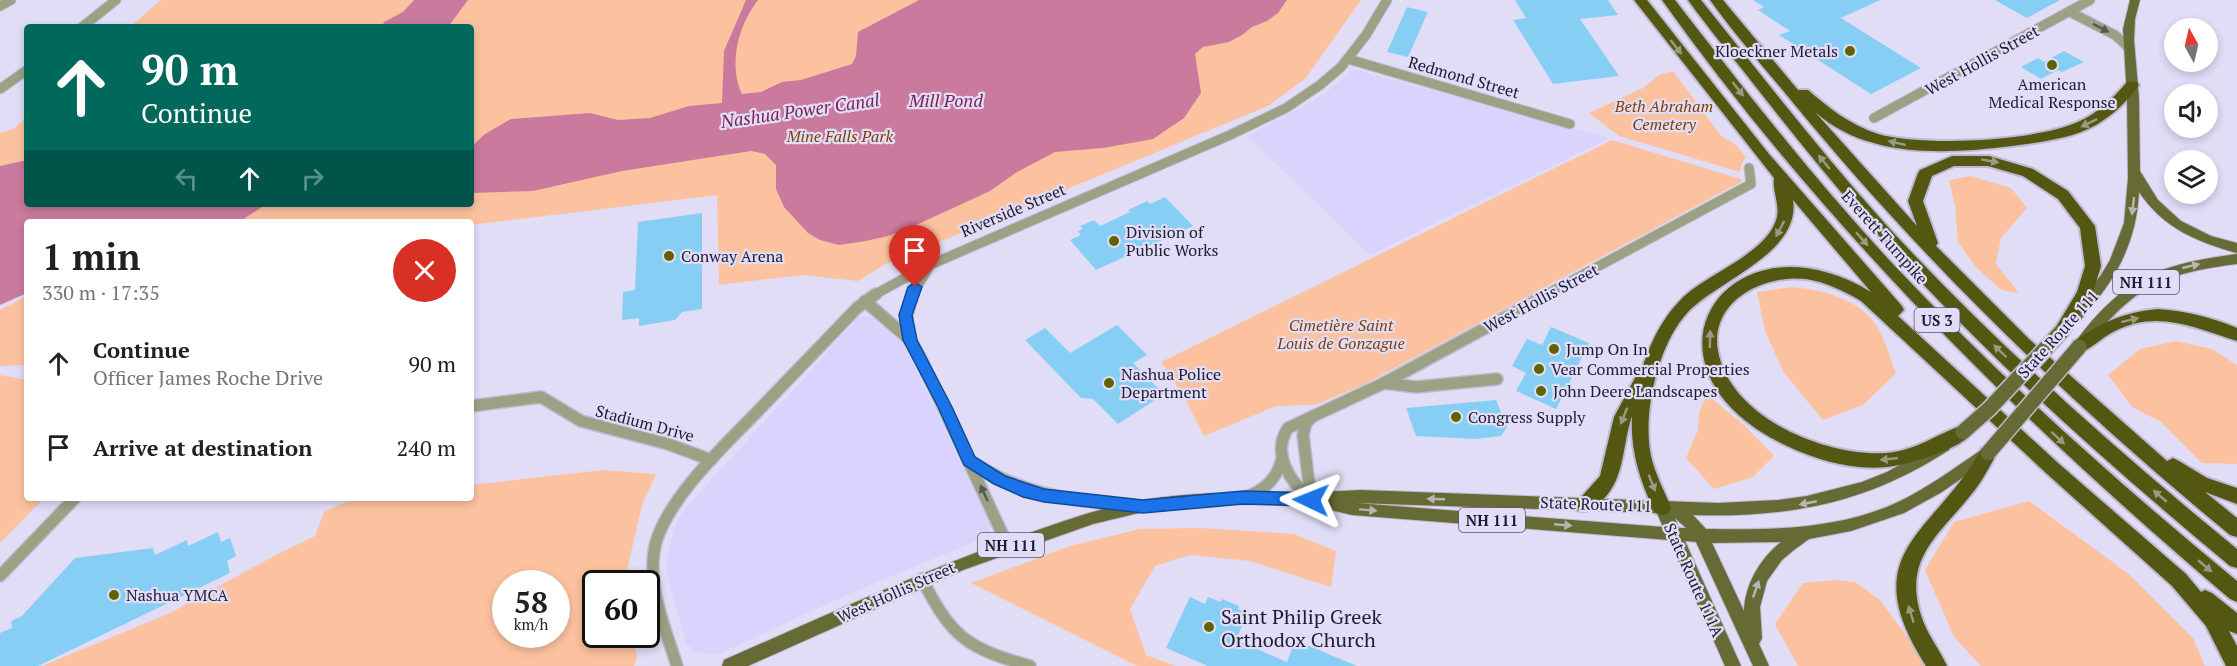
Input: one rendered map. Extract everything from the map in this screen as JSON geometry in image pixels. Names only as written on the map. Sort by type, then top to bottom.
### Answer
[{"type":"highway","points":[[1640,0],[1764,157],[1919,336],[1995,415]]},
{"type":"highway","name":"Everett Turnpike","points":[[1668,0],[1823,194],[1912,294],[2072,450],[2237,593]]},
{"type":"highway","name":"Everett Turnpike","points":[[1694,0],[1840,182],[1938,290],[2080,426],[2237,560]]},
{"type":"highway","points":[[1716,0],[1857,170],[1954,275],[2080,395],[2158,465],[2237,529]]},
{"type":"highway","points":[[1731,17],[1823,110],[1862,132],[1909,146],[1961,147],[2066,132],[2105,114],[2116,105],[2132,85]]},
{"type":"highway","points":[[1584,504],[1598,495],[1608,484],[1623,418],[1670,324],[1683,306],[1707,285],[1765,248],[1782,229],[1786,214],[1784,191],[1779,178],[1764,157]]},
{"type":"highway","points":[[1954,275],[1930,242],[1919,217],[1916,195],[1924,173],[1942,162],[1968,159],[2006,165],[2037,177],[2057,190],[2076,208],[2093,244],[2094,258],[2091,276],[2084,293],[2061,332]]},
{"type":"highway","points":[[1963,432],[1918,453],[1883,460],[1841,458],[1795,442],[1755,417],[1736,399],[1722,381],[1713,363],[1710,345],[1711,328],[1717,311],[1726,298],[1740,287],[1768,275],[1798,273],[1838,282],[1874,302],[2070,484],[2165,567],[2237,625]]},
{"type":"highway","points":[[2079,347],[2108,327],[2146,316],[2189,318],[2237,335]]},
{"type":"highway","points":[[1652,364],[1642,404],[1640,441],[1644,462],[1662,507]]},
{"type":"highway","points":[[2080,395],[2174,467],[2201,483],[2237,496]]},
{"type":"highway","points":[[1937,666],[1922,641],[1908,606],[1906,589],[1909,562],[1920,541],[1974,480],[1988,453]]},
{"type":"highway","points":[[2165,567],[2209,615],[2227,643],[2237,666]]},
{"type":"main road","name":"State Route 111","points":[[1311,500],[1360,495],[1756,509],[1796,505],[1836,497],[1893,477],[1932,455],[1989,409],[2061,332],[2104,282],[2122,251],[2132,217],[2135,191],[2129,48],[2130,17],[2135,0]]},
{"type":"main road","points":[[2134,158],[2144,190],[2152,202],[2167,216],[2201,237],[2237,248]]},
{"type":"main road","name":"State Route 111","points":[[1311,500],[1352,509],[1702,536],[1761,538],[1811,533],[1850,525],[1900,508],[1937,488],[1988,453],[2115,304],[2142,284],[2185,268],[2237,259]]},
{"type":"main road","name":"West Hollis Street","points":[[729,666],[922,579],[1093,517],[1143,506],[1243,498],[1311,500]]},
{"type":"main road","name":"State Route 111A","points":[[1662,507],[1733,666]]},
{"type":"main road","name":"State Route 111A","points":[[1662,507],[1686,517],[1702,536],[1761,666]]},
{"type":"main road","points":[[1761,666],[1750,619],[1755,591],[1761,576],[1776,556],[1795,540],[1811,533]]},
{"type":"street","points":[[0,6],[11,0]]},
{"type":"street","points":[[86,24],[116,0]]},
{"type":"street","name":"Riverside Street","points":[[677,666],[655,591],[653,575],[655,550],[661,528],[672,506],[711,460],[865,301],[902,278],[931,264],[1284,109],[1320,85],[1348,59],[1359,46],[1387,0]]},
{"type":"street","name":"West Hollis Street","points":[[1874,118],[2090,0]]},
{"type":"street","points":[[2070,12],[2115,35],[2129,48]]},
{"type":"street","name":"Redmond Street","points":[[1348,59],[1570,124]]},
{"type":"street","points":[[0,89],[24,72]]},
{"type":"street","name":"West Hollis Street","points":[[1243,498],[1268,486],[1277,474],[1282,458],[1284,432],[1291,426],[1384,383],[1751,184],[1749,168]]},
{"type":"street","points":[[931,264],[915,287],[907,307],[905,323],[910,340],[945,407],[1008,546]]},
{"type":"street","points":[[865,301],[910,340]]},
{"type":"street","points":[[1384,383],[1416,387],[1497,379]]},
{"type":"street","name":"Stadium Drive","points":[[474,406],[541,397],[557,410],[583,424],[684,449],[711,460]]},
{"type":"street","points":[[1311,500],[1303,435],[1306,423],[1314,416]]},
{"type":"street","points":[[1282,458],[1298,488],[1311,500]]},
{"type":"street","points":[[969,461],[1000,480],[1028,492],[1079,501],[1143,506]]},
{"type":"street","points":[[0,576],[72,501]]},
{"type":"street","points":[[922,579],[946,624],[988,661],[1030,666]]},
{"type":"shaded area","points":[[1353,69],[1610,138],[1370,255],[1247,136],[1306,105],[1328,91]]},
{"type":"shaded area","points":[[859,317],[874,318],[904,345],[991,526],[990,532],[986,537],[851,593],[721,653],[696,652],[686,643],[667,575],[666,562],[674,528],[683,511]]},
{"type":"green space","name":"Mine Falls Park","points":[[161,0],[1361,0],[1306,78],[1268,106],[886,264],[858,281],[802,275],[719,285],[717,195],[474,225],[474,219],[243,219],[261,207],[474,207],[474,24],[133,24]]},
{"type":"green space","name":"Beth Abraham Cemetery","points":[[1673,71],[1721,136],[1735,144],[1746,157],[1740,172],[1619,136],[1589,113],[1643,88],[1661,74]]},
{"type":"green space","points":[[24,120],[24,161],[0,166],[0,133],[13,129]]},
{"type":"green space","name":"Cimetière Saint Louis de Gonzague","points":[[1612,140],[1741,179],[1741,182],[1363,385],[1315,405],[1276,406],[1204,436],[1183,395],[1161,362]]},
{"type":"green space","points":[[1971,176],[2011,188],[2027,208],[2001,238],[1996,264],[2019,293],[2001,290],[1976,267],[1958,242],[1955,206],[1949,180]]},
{"type":"green space","points":[[1792,287],[1827,293],[1850,302],[1860,308],[1876,325],[1896,373],[1863,405],[1823,420],[1784,373],[1765,331],[1757,292]]},
{"type":"green space","points":[[24,298],[24,365],[0,366],[0,310]]},
{"type":"green space","points":[[2176,341],[2212,349],[2237,365],[2237,464],[2202,463],[2161,422],[2132,407],[2108,375],[2140,349]]},
{"type":"green space","points":[[0,375],[24,379],[24,501],[41,501],[0,543]]},
{"type":"green space","points":[[1707,395],[1743,424],[1774,456],[1753,477],[1714,489],[1686,458],[1698,430],[1699,412]]},
{"type":"green space","points":[[603,470],[656,474],[642,505],[627,570],[582,570],[582,648],[635,648],[637,657],[634,666],[42,666],[170,613],[315,536],[324,512],[348,501],[474,501],[474,485]]},
{"type":"green space","points":[[2029,501],[2129,574],[2193,638],[2205,666],[1981,666],[1954,637],[1925,570],[1954,522]]},
{"type":"green space","points":[[1199,528],[1294,534],[1336,551],[1331,587],[1250,561],[1190,555],[1155,566],[1130,609],[1146,655],[1176,666],[1137,666],[971,583],[1070,546],[1140,529]]},
{"type":"green space","points":[[1835,580],[1855,582],[1880,600],[1929,666],[1798,666],[1775,624],[1803,583]]},
{"type":"water","points":[[414,0],[468,0],[450,24],[383,24],[403,12]]},
{"type":"water","name":"Mill Pond","points":[[746,0],[758,0],[745,21],[737,46],[736,70],[742,94],[761,92],[782,82],[801,80],[852,64],[856,56],[858,32],[919,0],[1287,0],[1278,13],[1267,21],[1252,27],[1229,42],[1203,47],[1195,54],[1201,93],[1184,118],[1153,139],[1103,148],[1055,152],[1017,172],[990,191],[888,236],[839,245],[820,240],[808,233],[784,207],[776,189],[776,165],[765,154],[751,151],[622,171],[533,191],[474,193],[474,144],[485,134],[511,119],[590,113],[618,120],[650,118],[689,106],[722,103],[724,51]]},
{"type":"water","points":[[24,161],[24,207],[262,207],[244,219],[24,219],[24,294],[0,305],[0,166]]},
{"type":"building","points":[[1515,0],[1608,0],[1618,15],[1580,19],[1619,76],[1553,84],[1513,20],[1526,18]]},
{"type":"building","name":"Kloeckner Metals","points":[[1753,0],[1880,0],[1841,18],[1921,68],[1871,94],[1779,35],[1790,31],[1758,10],[1764,7]]},
{"type":"building","points":[[1995,0],[2060,0],[2027,18]]},
{"type":"building","points":[[1407,7],[1428,12],[1408,57],[1387,52]]},
{"type":"building","name":"American Medical Response","points":[[2064,51],[2084,62],[2062,72],[2058,70],[2041,79],[2021,67],[2038,58],[2044,62]]},
{"type":"building","name":"Division of Public Works","points":[[1165,197],[1193,226],[1096,270],[1070,240],[1081,235],[1078,231],[1083,229],[1080,226],[1094,220],[1100,226],[1147,201],[1150,204]]},
{"type":"building","name":"Conway Arena","points":[[702,213],[702,309],[682,312],[675,320],[639,326],[639,318],[622,320],[623,292],[635,290],[638,222]]},
{"type":"building","name":"Nashua Police Department","points":[[1117,325],[1147,355],[1133,363],[1164,394],[1118,424],[1093,399],[1081,398],[1025,340],[1045,328],[1070,353]]},
{"type":"building","points":[[1551,327],[1589,343],[1556,409],[1516,391],[1526,373],[1512,366],[1527,339],[1542,345]]},
{"type":"building","name":"Congress Supply","points":[[1496,400],[1507,427],[1501,436],[1475,439],[1416,436],[1406,408]]},
{"type":"building","name":"Nashua YMCA","points":[[218,532],[221,542],[230,538],[236,556],[227,561],[230,573],[38,666],[0,666],[0,633],[12,628],[11,621],[22,616],[75,558],[153,548],[155,555],[187,540],[188,546]]},
{"type":"building","name":"Saint Philip Greek Orthodox Church","points":[[1190,597],[1205,604],[1208,597],[1221,602],[1222,599],[1239,606],[1238,609],[1248,613],[1236,640],[1287,662],[1295,640],[1357,666],[1208,666],[1166,648]]},
{"type":"place","name":"Kloeckner Metals","points":[[1850,51]]},
{"type":"place","name":"American Medical Response","points":[[2052,65]]},
{"type":"place","name":"Division of Public Works","points":[[1114,241]]},
{"type":"place","name":"Conway Arena","points":[[669,256]]},
{"type":"place","name":"Jump On In","points":[[1554,349]]},
{"type":"place","name":"Vear Commercial Properties","points":[[1539,369]]},
{"type":"place","name":"Nashua Police Department","points":[[1109,383]]},
{"type":"place","name":"John Deere Landscapes","points":[[1541,391]]},
{"type":"place","name":"Congress Supply","points":[[1456,417]]},
{"type":"place","name":"Nashua YMCA","points":[[114,595]]},
{"type":"place","name":"Saint Philip Greek Orthodox Church","points":[[1209,627]]},
{"type":"route","points":[[915,287],[905,315],[910,340],[928,372],[969,461],[1000,480],[1044,496],[1143,506],[1243,498],[1311,500]]},
{"type":"water label","name":"Nashua Power Canal","points":[[800,110]]}]
